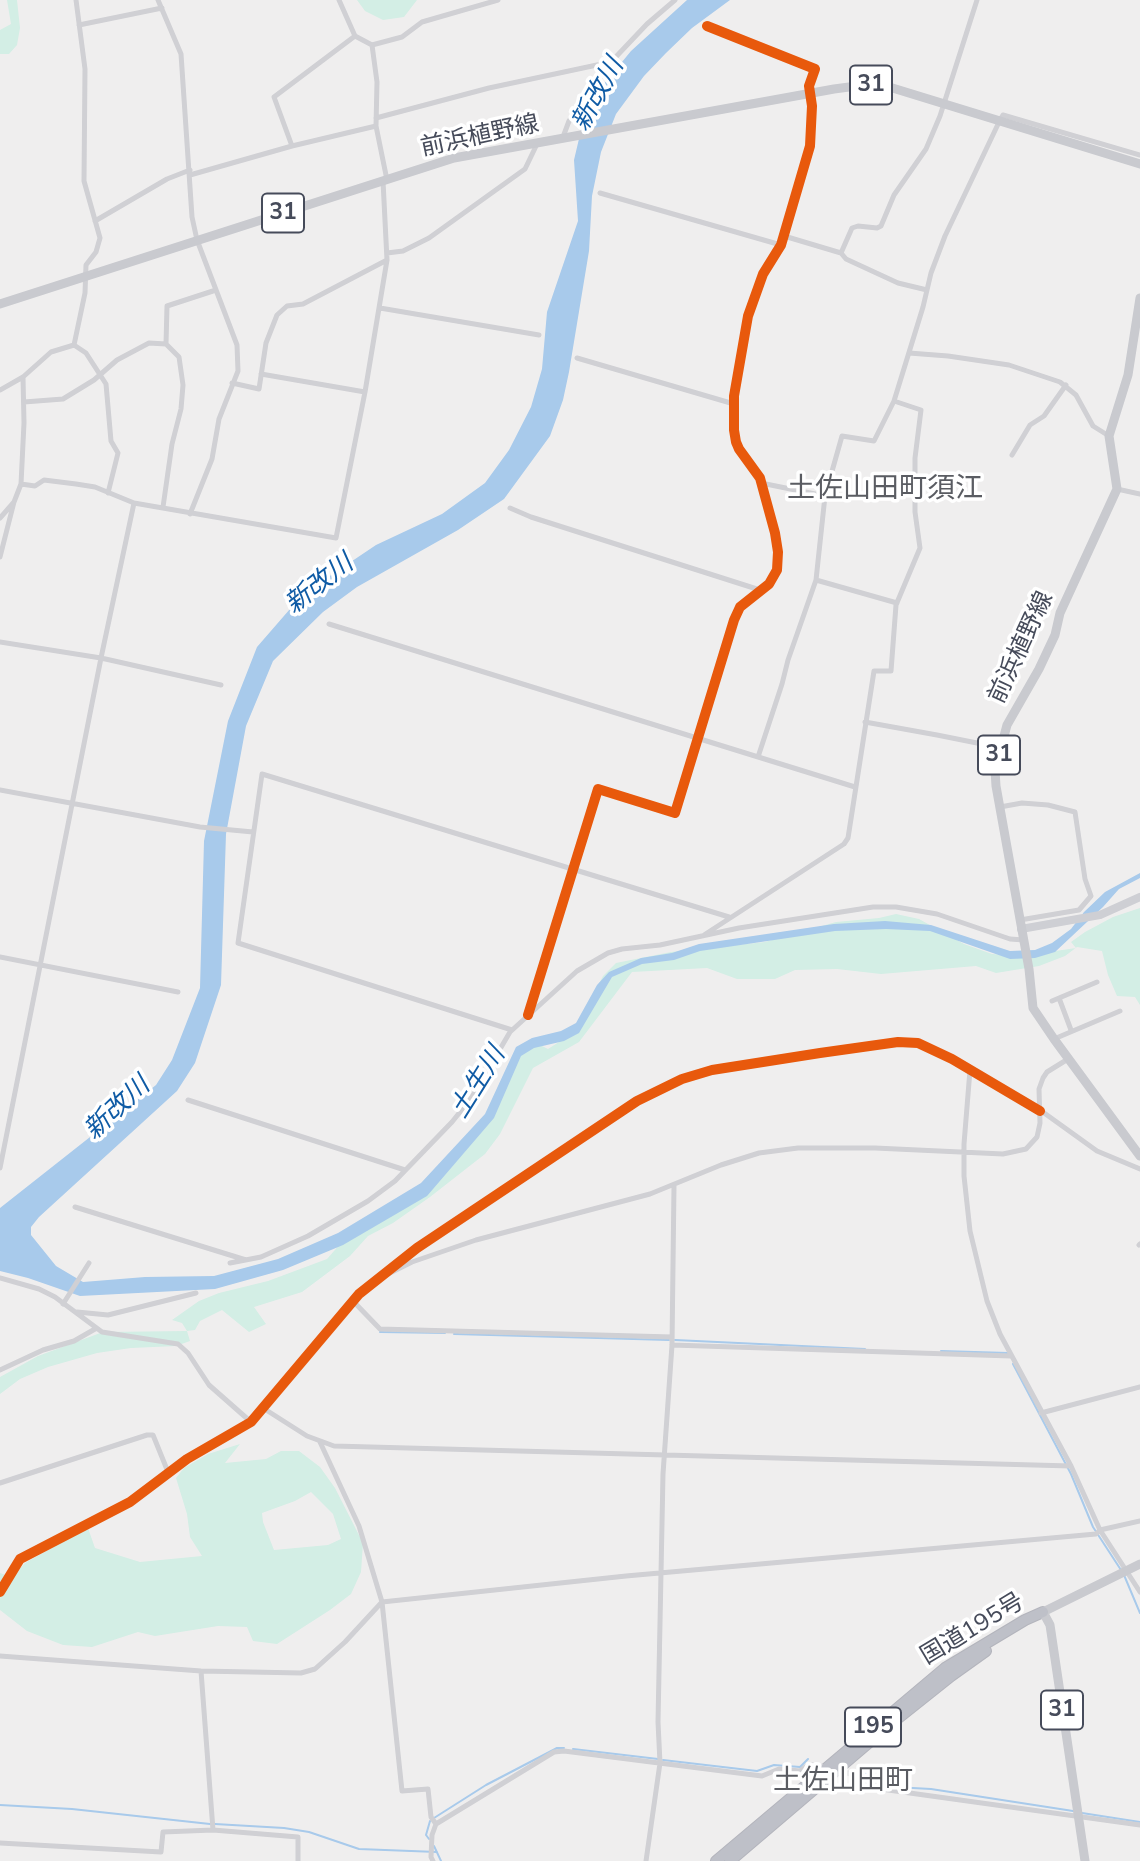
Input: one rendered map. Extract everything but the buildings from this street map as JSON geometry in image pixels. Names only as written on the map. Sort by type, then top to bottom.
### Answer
[{"type":"highway","name":"国道195号","points":[[716,1861],[951,1676],[1043,1612]]},
{"type":"highway","name":"国道195号","points":[[730,1861],[831,1768]]},
{"type":"main road","name":"前浜植野線","points":[[0,304],[454,158],[864,85],[886,86],[1140,164]]},
{"type":"main road","points":[[1117,489],[1110,436],[1128,375],[1140,298]]},
{"type":"main road","name":"前浜植野線","points":[[1117,489],[1060,613],[1055,635],[1007,725],[995,770],[1028,962],[1033,1008],[1140,1156]]},
{"type":"main road","points":[[1043,1612],[1140,1564]]},
{"type":"main road","name":"31","points":[[1043,1612],[1050,1625],[1085,1861]]},
{"type":"street","points":[[74,345],[85,293],[86,265],[96,252],[100,238],[84,181],[85,69],[76,0]]},
{"type":"street","points":[[158,0],[181,54],[192,217],[197,240],[237,345],[238,370],[219,419],[212,459],[190,514]]},
{"type":"street","points":[[339,0],[355,36],[372,44],[402,37],[422,22],[498,0]]},
{"type":"street","points":[[566,137],[569,121],[611,62],[647,24],[675,0]]},
{"type":"street","points":[[841,253],[852,228],[858,226],[877,229],[881,226],[894,195],[926,149],[944,103],[977,0]]},
{"type":"street","points":[[79,25],[162,8]]},
{"type":"street","points":[[528,1015],[598,789],[675,814],[733,620],[740,607],[775,576],[778,552],[757,471],[736,442],[733,404],[748,316],[763,274],[781,245],[811,139],[812,106],[809,93],[815,69],[707,26]]},
{"type":"street","points":[[292,146],[274,97],[355,36]]},
{"type":"street","points":[[21,484],[35,486],[44,480],[86,485],[134,503],[335,538],[365,392],[387,256],[385,180],[376,126],[377,82],[372,44]]},
{"type":"street","points":[[376,118],[489,88],[611,62]]},
{"type":"street","points":[[758,757],[816,580],[825,496],[842,436],[874,441],[894,401],[945,236],[1003,115],[1140,155]]},
{"type":"street","points":[[95,221],[167,179],[376,126]]},
{"type":"street","points":[[233,383],[259,388],[266,343],[277,315],[287,306],[303,304],[387,256],[429,238],[525,169],[538,142]]},
{"type":"street","points":[[600,193],[781,245]]},
{"type":"street","points":[[784,236],[841,253],[846,259],[898,283],[927,290]]},
{"type":"street","points":[[166,344],[167,306],[216,290]]},
{"type":"street","points":[[380,308],[539,335]]},
{"type":"street","points":[[24,402],[63,399],[100,375],[117,360],[149,343],[166,344],[179,357],[183,385],[163,507]]},
{"type":"street","points":[[74,345],[86,354],[106,384],[111,442],[118,453],[108,493]]},
{"type":"street","points":[[0,390],[23,377],[51,352],[74,345]]},
{"type":"street","points":[[909,353],[1009,366],[1066,385],[1076,395],[1093,426],[1110,436]]},
{"type":"street","points":[[577,358],[733,404]]},
{"type":"street","points":[[261,374],[365,392]]},
{"type":"street","points":[[0,557],[21,484],[23,377]]},
{"type":"street","points":[[1012,455],[1030,425],[1044,416],[1066,385]]},
{"type":"street","points":[[704,935],[844,844],[848,838],[874,671],[891,671],[897,603],[920,548],[915,512],[915,458],[921,410],[894,401]]},
{"type":"street","points":[[761,483],[825,496]]},
{"type":"street","points":[[1117,489],[1140,494]]},
{"type":"street","points":[[0,518],[14,502]]},
{"type":"street","points":[[0,1168],[134,503]]},
{"type":"street","points":[[510,508],[761,590]]},
{"type":"street","points":[[816,580],[897,603]]},
{"type":"street","points":[[328,624],[855,787]]},
{"type":"street","points":[[0,642],[101,658],[221,685]]},
{"type":"street","points":[[865,722],[987,745],[1000,750]]},
{"type":"street","points":[[512,1030],[238,943],[262,774],[729,918]]},
{"type":"street","points":[[0,790],[200,827],[253,832]]},
{"type":"street","points":[[1000,807],[1022,803],[1048,805],[1075,812],[1085,879],[1091,895],[1079,910],[1020,924]]},
{"type":"street","points":[[1020,924],[1100,915],[1140,897]]},
{"type":"street","points":[[230,1263],[248,1260],[285,1247],[368,1201],[439,1138],[472,1097],[512,1030],[577,971],[602,956],[622,949],[660,945],[873,906],[896,906],[937,914],[1024,943]]},
{"type":"street","points":[[0,957],[178,992]]},
{"type":"street","points":[[1052,1001],[1097,982]]},
{"type":"street","points":[[1059,998],[1071,1030]]},
{"type":"street","points":[[1054,1039],[1120,1011]]},
{"type":"street","points":[[0,1592],[20,1559],[130,1502],[168,1472],[251,1422],[353,1301],[426,1241],[637,1101],[682,1079],[712,1070],[898,1042],[918,1043],[935,1050],[1040,1111],[1097,1151],[1140,1169]]},
{"type":"street","points":[[376,1280],[412,1262],[475,1240],[650,1194],[721,1165],[759,1153],[798,1148],[875,1148],[1003,1154],[1026,1149],[1037,1137],[1039,1090],[1043,1078],[1055,1066],[1068,1059]]},
{"type":"street","points":[[970,1070],[964,1176],[970,1231],[987,1301],[1008,1356],[1041,1413],[1098,1532],[1123,1572],[1140,1592]]},
{"type":"street","points":[[188,1100],[405,1170]]},
{"type":"street","points":[[0,1128],[8,1130]]},
{"type":"street","points":[[646,1861],[660,1763],[661,1574],[672,1345],[674,1186]]},
{"type":"street","points":[[75,1207],[248,1260]]},
{"type":"street","points":[[63,1304],[89,1262]]},
{"type":"street","points":[[0,1278],[39,1289],[95,1329],[113,1335],[178,1344],[188,1353],[209,1385],[251,1422]]},
{"type":"street","points":[[71,1310],[89,1315],[108,1315],[196,1293]]},
{"type":"street","points":[[353,1301],[380,1329],[672,1336]]},
{"type":"street","points":[[0,1370],[43,1350],[74,1341],[95,1329]]},
{"type":"street","points":[[672,1345],[1008,1356]]},
{"type":"street","points":[[1041,1413],[1140,1387]]},
{"type":"street","points":[[263,1408],[320,1442],[334,1446],[1068,1466]]},
{"type":"street","points":[[0,1483],[148,1435],[153,1435],[168,1472]]},
{"type":"street","points":[[320,1442],[359,1526],[382,1602],[402,1791],[428,1789],[431,1817],[436,1824]]},
{"type":"street","points":[[0,1656],[201,1671],[301,1673],[315,1669],[345,1642],[382,1602],[1098,1532],[1140,1521]]},
{"type":"street","points":[[201,1671],[213,1830]]},
{"type":"street","points":[[432,1859],[432,1835],[436,1824],[554,1752],[564,1751],[762,1776],[779,1769],[800,1771],[808,1765],[831,1768],[860,1777],[881,1789],[1078,1814],[1140,1825]]},
{"type":"street","points":[[0,1843],[161,1852],[163,1832],[213,1830],[298,1837],[298,1861]]},
{"type":"green space","points":[[7,0],[17,0],[20,28],[17,45],[9,54],[0,54],[0,30],[11,24]]},
{"type":"green space","points":[[357,0],[417,0],[404,17],[383,20],[365,11]]},
{"type":"green space","points":[[1140,908],[1140,1005],[1135,997],[1117,996],[1102,951],[1076,948],[1071,942],[1085,932],[1113,917]]},
{"type":"green space","points":[[896,914],[919,919],[964,944],[992,954],[1021,956],[1076,948],[1065,956],[1039,966],[996,973],[976,966],[881,974],[837,969],[795,970],[775,979],[737,979],[707,968],[632,972],[579,1042],[533,1068],[500,1134],[485,1154],[393,1223],[368,1236],[350,1256],[302,1292],[254,1307],[266,1324],[249,1332],[222,1310],[200,1321],[195,1330],[187,1331],[182,1323],[172,1320],[199,1301],[219,1293],[268,1281],[327,1259],[348,1235],[421,1193],[466,1150],[518,1058],[536,1043],[548,1049],[573,1033],[603,976],[616,963],[671,952],[765,942],[836,922]]},
{"type":"green space","points":[[187,1331],[190,1341],[176,1346],[97,1353],[48,1367],[20,1379],[0,1394],[0,1377],[38,1356],[103,1332]]},
{"type":"green space","points":[[240,1444],[225,1463],[266,1459],[281,1451],[299,1451],[320,1467],[335,1488],[363,1543],[361,1572],[351,1594],[277,1644],[253,1641],[247,1627],[218,1626],[155,1636],[138,1632],[92,1647],[63,1645],[27,1631],[0,1610],[0,1573],[12,1577],[25,1563],[88,1528],[95,1548],[140,1562],[202,1556],[190,1537],[187,1514],[176,1478],[184,1468],[208,1454]],"holes":[[[311,1492],[333,1514],[341,1539],[328,1545],[274,1550],[262,1513]]]},
{"type":"water","name":"新改川","points":[[687,0],[730,0],[692,28],[666,53],[644,76],[616,114],[601,152],[592,196],[589,251],[569,372],[563,400],[550,436],[504,499],[458,530],[357,587],[323,612],[273,661],[246,726],[226,834],[221,985],[195,1063],[177,1091],[39,1217],[31,1227],[31,1235],[56,1266],[83,1282],[145,1277],[214,1276],[278,1259],[338,1233],[421,1183],[485,1114],[516,1047],[532,1038],[561,1031],[576,1023],[597,985],[609,972],[641,958],[672,953],[699,944],[834,924],[885,921],[931,925],[1010,951],[1035,950],[1052,943],[1071,929],[1105,892],[1140,873],[1140,878],[1119,889],[1055,952],[1035,958],[1010,959],[930,931],[835,931],[700,951],[674,960],[642,964],[612,977],[579,1033],[564,1041],[534,1048],[521,1056],[494,1118],[427,1196],[343,1245],[283,1270],[215,1289],[80,1296],[0,1271],[0,1208],[156,1085],[172,1060],[200,988],[204,841],[228,721],[257,647],[303,594],[376,545],[442,514],[485,483],[509,450],[531,407],[542,369],[547,312],[578,221],[574,160],[582,126],[594,96],[631,51]]},
{"type":"waterway","points":[[380,1332],[445,1333]]},
{"type":"waterway","points":[[454,1334],[669,1340]]},
{"type":"waterway","points":[[675,1340],[865,1349]]},
{"type":"waterway","points":[[941,1351],[1008,1353]]},
{"type":"waterway","points":[[1013,1364],[1071,1474],[1093,1527],[1121,1570]]},
{"type":"waterway","points":[[1124,1575],[1140,1613]]},
{"type":"waterway","points":[[434,1818],[486,1785],[557,1748],[564,1748]]},
{"type":"waterway","points":[[573,1749],[658,1759]]},
{"type":"waterway","points":[[663,1760],[757,1771],[774,1765],[800,1767],[808,1759]]},
{"type":"waterway","points":[[861,1772],[895,1787],[931,1789],[1073,1811]]},
{"type":"waterway","points":[[0,1805],[72,1809],[210,1824]]},
{"type":"waterway","points":[[1082,1813],[1140,1822]]},
{"type":"waterway","points":[[429,1839],[426,1835],[430,1821]]},
{"type":"waterway","points":[[215,1824],[309,1832],[359,1849],[437,1852]]},
{"type":"waterway","points":[[434,1846],[441,1861]]},
{"type":"cycle path","points":[[528,1015],[598,789],[675,813],[734,620],[740,607],[769,584],[777,570],[775,533],[760,478],[736,442],[734,396],[748,316],[763,274],[781,245],[810,146],[812,106],[809,86],[815,69],[707,26]]},
{"type":"cycle path","points":[[0,1592],[20,1559],[130,1502],[187,1459],[251,1422],[359,1294],[417,1248],[637,1101],[682,1079],[712,1070],[820,1053],[898,1042],[918,1043],[952,1059],[1040,1111]]},
{"type":"district","name":"土佐山田町須江","points":[[885,490]]},
{"type":"district","name":"土佐山田町","points":[[843,1782]]},
{"type":"water label","name":"土生川","points":[[479,1083]]}]
